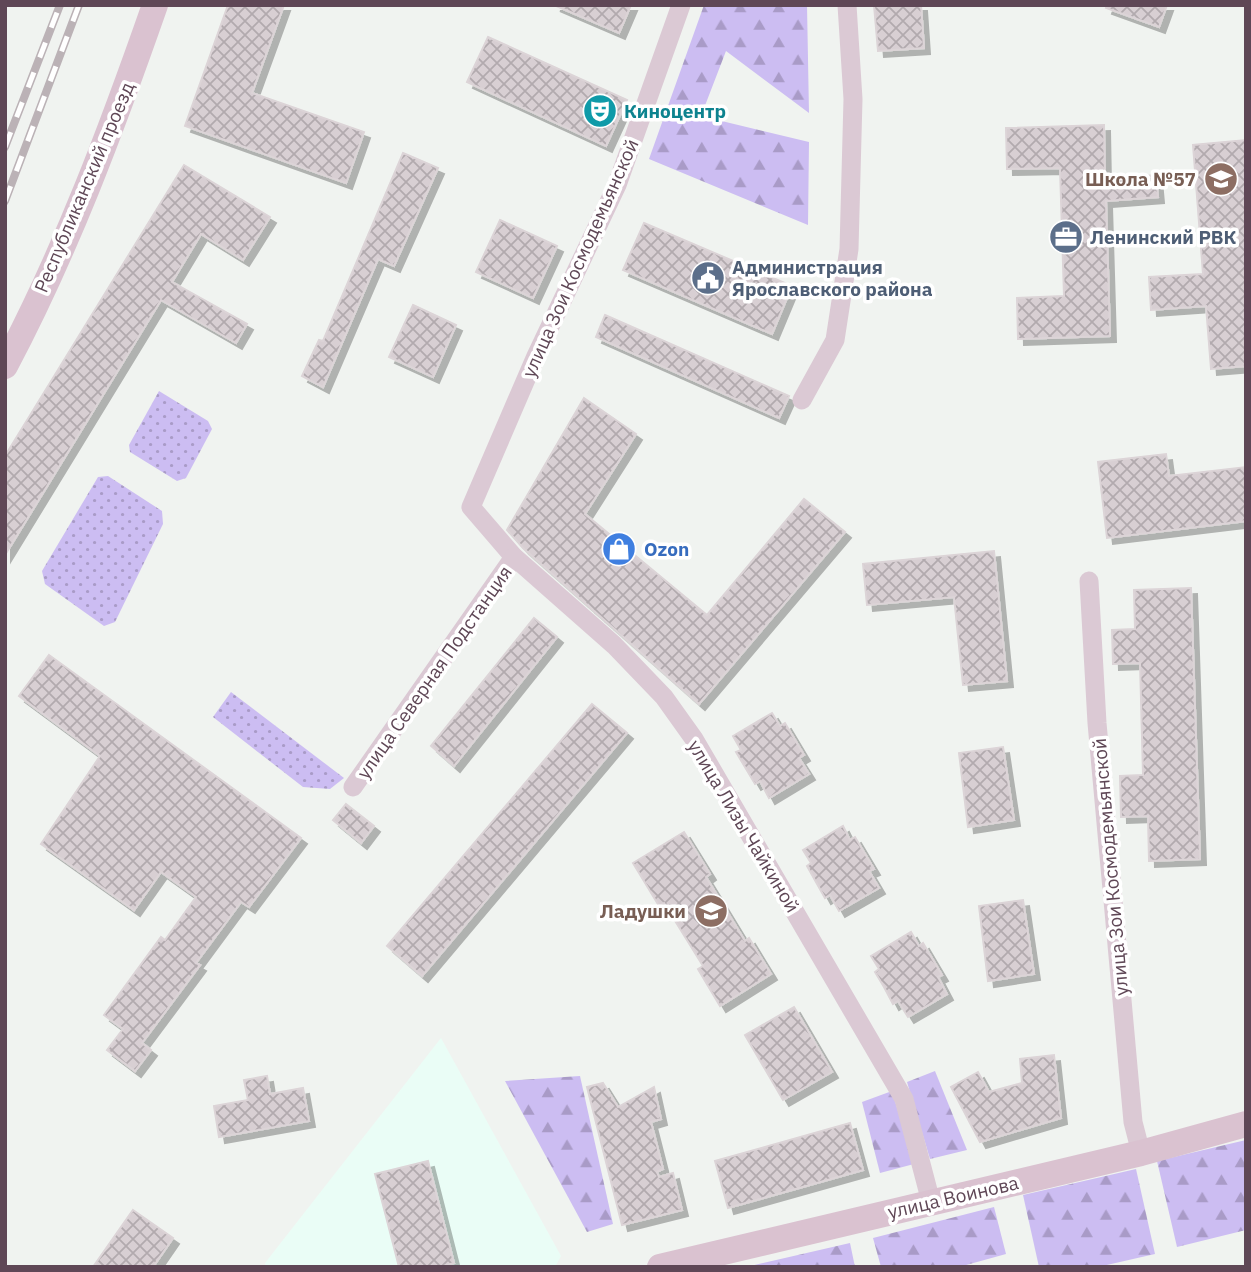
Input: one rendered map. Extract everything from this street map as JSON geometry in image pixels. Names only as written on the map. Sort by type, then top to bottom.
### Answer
[{"type":"street","name":"Республиканский проезд","points":[[5,366],[74,219],[117,113],[155,5]]},
{"type":"street","name":"улица Зои Космодемьянской","points":[[471,507],[536,356],[617,185],[681,5]]},
{"type":"street","points":[[802,400],[835,340],[849,249],[853,99],[847,5]]},
{"type":"street","name":"улица Лизы Чайкиной","points":[[471,507],[514,557],[614,645],[664,697],[694,739],[904,1099],[930,1202]]},
{"type":"street","name":"улица Северная Подстанция","points":[[353,787],[514,557]]},
{"type":"street","name":"улица Зои Космодемьянской","points":[[1089,580],[1097,723],[1133,1122],[1142,1153]]},
{"type":"street","name":"улица Воинова","points":[[660,1267],[1142,1153],[1246,1124]]},
{"type":"shaded area","points":[[441,1038],[561,1256],[555,1267],[266,1267],[265,1263]]},
{"type":"green space","points":[[704,5],[807,5],[809,113],[726,51],[701,116],[809,142],[808,225],[649,159]]},
{"type":"green space","points":[[159,391],[208,421],[212,429],[186,478],[177,481],[130,452],[129,445]]},
{"type":"green space","points":[[108,476],[162,511],[163,524],[115,622],[104,626],[45,584],[42,571],[98,477]]},
{"type":"green space","points":[[231,692],[344,778],[330,789],[303,787],[213,717]]},
{"type":"green space","points":[[935,1071],[967,1150],[930,1159],[907,1082]]},
{"type":"green space","points":[[580,1076],[613,1224],[587,1232],[505,1081]]},
{"type":"green space","points":[[892,1091],[914,1164],[880,1173],[862,1102]]},
{"type":"green space","points":[[1246,1140],[1246,1230],[1177,1247],[1157,1161]]},
{"type":"green space","points":[[1136,1169],[1155,1254],[1098,1267],[1039,1267],[1023,1195]]},
{"type":"green space","points":[[994,1207],[1006,1254],[959,1267],[881,1267],[873,1238]]},
{"type":"green space","points":[[850,1243],[855,1267],[746,1267]]},
{"type":"building","points":[[228,5],[284,5],[252,93],[364,132],[346,183],[185,126]]},
{"type":"building","points":[[554,5],[631,5],[619,33]]},
{"type":"building","points":[[874,5],[921,5],[924,48],[878,51]]},
{"type":"building","points":[[1107,5],[1167,5],[1159,27],[1106,8]]},
{"type":"building","points":[[488,37],[627,100],[606,146],[467,82]]},
{"type":"building","points":[[1104,125],[1105,179],[1156,175],[1158,197],[1106,201],[1110,336],[1018,339],[1017,298],[1064,296],[1060,168],[1007,169],[1006,128]]},
{"type":"building","points":[[1246,140],[1246,366],[1211,369],[1206,306],[1151,310],[1149,277],[1203,274],[1193,145]]},
{"type":"building","points":[[403,153],[438,168],[394,266],[378,259],[323,387],[302,376],[319,340],[323,341]]},
{"type":"building","points":[[184,165],[270,217],[243,260],[201,234],[172,282],[247,324],[236,343],[161,300],[5,555],[5,456]]},
{"type":"building","points":[[500,220],[557,246],[533,298],[476,272]]},
{"type":"building","name":"Администрация Ярославского района","points":[[644,223],[792,286],[772,334],[623,270]]},
{"type":"building","points":[[413,305],[456,325],[433,377],[389,357]]},
{"type":"building","points":[[605,315],[789,396],[779,418],[596,337]]},
{"type":"building","points":[[584,398],[636,434],[585,514],[707,615],[804,499],[845,532],[699,704],[523,548],[507,530]]},
{"type":"building","points":[[1166,454],[1169,476],[1246,467],[1246,521],[1107,538],[1098,462]]},
{"type":"building","points":[[994,551],[1007,681],[963,685],[954,597],[867,605],[863,564]]},
{"type":"building","points":[[1191,588],[1200,859],[1149,861],[1148,816],[1121,817],[1120,776],[1143,775],[1140,663],[1113,664],[1112,630],[1135,629],[1134,590]]},
{"type":"building","points":[[534,618],[557,637],[454,766],[431,746]]},
{"type":"building","points":[[49,655],[301,838],[249,907],[241,902],[196,963],[200,965],[142,1043],[151,1050],[135,1071],[107,1050],[123,1029],[104,1015],[161,937],[165,940],[196,897],[161,872],[134,910],[41,844],[100,756],[19,696]]},
{"type":"building","points":[[592,704],[627,733],[422,976],[387,946]]},
{"type":"building","points":[[772,713],[780,726],[785,723],[804,755],[799,758],[809,774],[769,798],[760,781],[755,784],[736,752],[741,750],[733,736]]},
{"type":"building","points":[[1003,747],[1014,820],[968,827],[959,753]]},
{"type":"building","points":[[346,804],[374,826],[361,843],[333,820]]},
{"type":"building","points":[[843,826],[850,840],[855,837],[874,869],[869,871],[879,888],[839,911],[830,895],[825,898],[807,866],[811,863],[803,850]]},
{"type":"building","points":[[684,832],[710,874],[706,877],[745,941],[749,938],[771,974],[720,1006],[698,969],[703,966],[664,903],[659,906],[633,863]]},
{"type":"building","points":[[1023,900],[1034,974],[988,981],[979,906]]},
{"type":"building","points":[[911,932],[919,946],[923,943],[942,975],[938,977],[947,994],[908,1017],[898,1001],[893,1004],[875,972],[879,969],[871,956]]},
{"type":"building","points":[[794,1007],[832,1072],[783,1100],[745,1035]]},
{"type":"building","points":[[1054,1055],[1061,1118],[980,1142],[951,1087],[978,1072],[989,1092],[1022,1083],[1020,1059]]},
{"type":"building","points":[[267,1076],[270,1094],[303,1088],[309,1121],[219,1137],[214,1106],[248,1100],[244,1080]]},
{"type":"building","points":[[603,1083],[618,1107],[654,1087],[661,1119],[651,1122],[663,1169],[657,1172],[659,1177],[673,1173],[682,1210],[622,1225],[587,1087]]},
{"type":"building","points":[[850,1123],[863,1170],[728,1208],[715,1161]]},
{"type":"building","points":[[428,1161],[454,1263],[440,1267],[399,1267],[375,1174]]},
{"type":"building","points":[[133,1210],[173,1238],[153,1267],[93,1267]]},
{"type":"railway","points":[[5,147],[60,5]]},
{"type":"railway","points":[[5,201],[79,5]]},
{"type":"place","name":"Киноцентр","points":[[600,111]]},
{"type":"place","name":"Школа №57","points":[[1221,179]]},
{"type":"place","name":"Ленинский РВК","points":[[1066,237]]},
{"type":"place","name":"Администрация Ярославского района","points":[[708,278]]},
{"type":"place","name":"Ozon","points":[[619,549]]},
{"type":"place","name":"Ладушки","points":[[711,911]]}]
